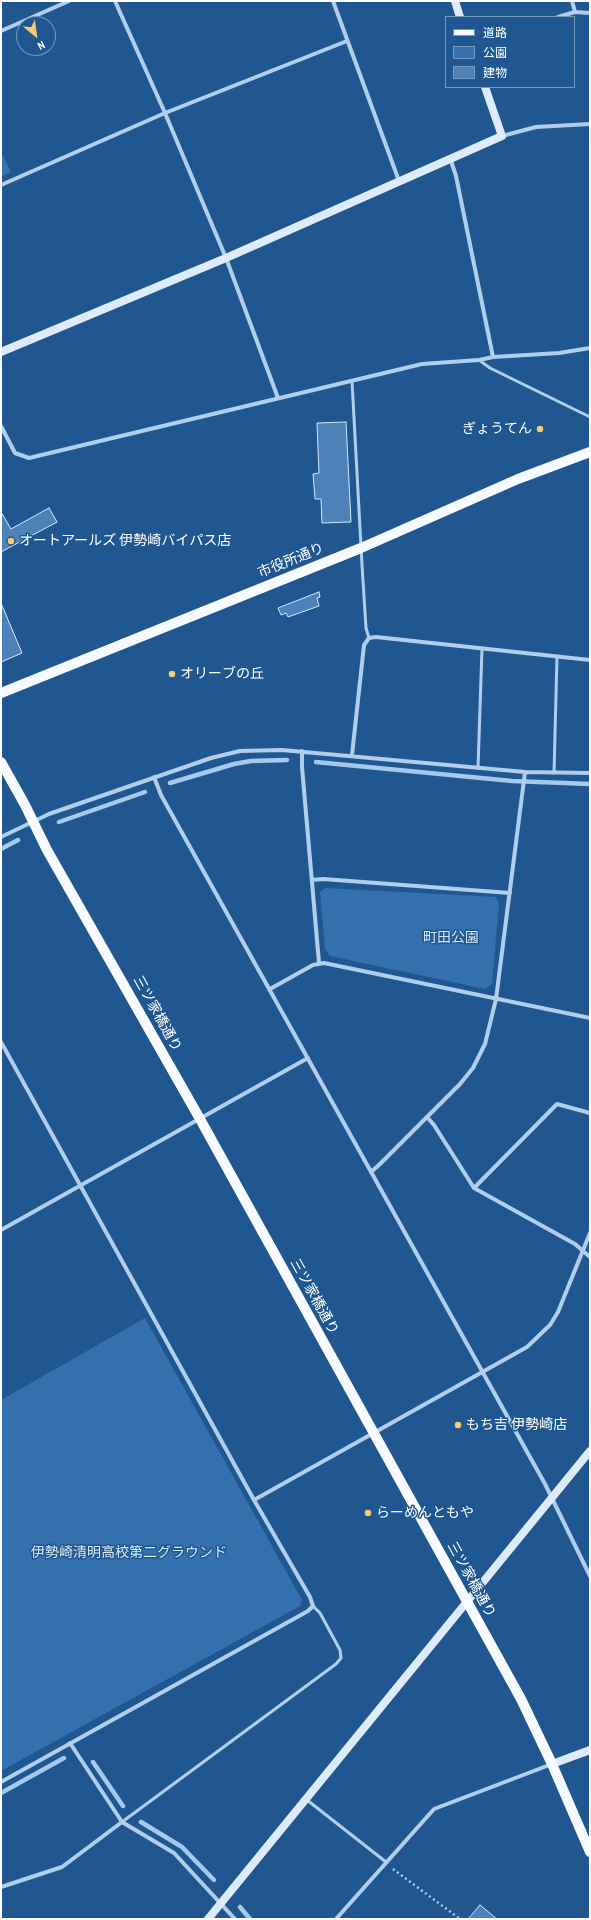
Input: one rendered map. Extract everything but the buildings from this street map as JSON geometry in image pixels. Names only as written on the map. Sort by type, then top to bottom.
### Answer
[{"type":"main road","name":"市役所通り","points":[[1,693],[361,548],[518,479],[590,452]]},
{"type":"main road","name":"三ツ家橋通り","points":[[1,762],[47,850],[200,1119],[521,1699],[552,1764],[590,1852]]},
{"type":"street","points":[[1,31],[69,1]]},
{"type":"street","points":[[114,1],[165,113],[226,258],[278,398]]},
{"type":"street","points":[[333,1],[399,181]]},
{"type":"street","points":[[454,1],[460,16]]},
{"type":"street","points":[[572,1],[575,12]]},
{"type":"street","points":[[561,16],[575,12],[590,13]]},
{"type":"street","points":[[1,185],[165,113],[347,41]]},
{"type":"street","points":[[485,88],[502,136]]},
{"type":"street","points":[[1,352],[226,258],[502,136],[536,127],[590,124]]},
{"type":"street","points":[[450,158],[456,176],[493,357]]},
{"type":"street","points":[[1,426],[15,452],[29,458],[422,364],[479,360],[493,357],[559,354],[590,348]]},
{"type":"street","points":[[352,755],[364,645],[370,638],[376,637],[590,660]]},
{"type":"street","points":[[1,837],[32,821],[154,777],[211,758],[240,751],[264,749],[302,751],[524,772],[590,773]]},
{"type":"street","points":[[302,751],[302,767],[319,963]]},
{"type":"street","points":[[371,1172],[463,1080],[478,1060],[489,1034],[496,999],[524,772]]},
{"type":"street","points":[[154,777],[165,802],[552,1498],[590,1576]]},
{"type":"street","points":[[312,880],[323,879],[510,893]]},
{"type":"street","points":[[270,989],[319,963],[590,1018]]},
{"type":"street","points":[[1,1042],[254,1500],[310,1597],[313,1606],[308,1611],[1,1782]]},
{"type":"street","points":[[1,1230],[308,1058]]},
{"type":"street","points":[[474,1188],[557,1104],[590,1113]]},
{"type":"street","points":[[426,1117],[434,1125],[474,1188],[584,1250],[590,1257]]},
{"type":"street","points":[[254,1500],[527,1347],[550,1325],[558,1312],[590,1233]]},
{"type":"street","points":[[208,1919],[590,1451]]},
{"type":"street","points":[[70,1743],[122,1822],[174,1854],[235,1919]]},
{"type":"street","points":[[336,1919],[434,1809],[590,1750]]},
{"type":"street","points":[[1,1887],[62,1867],[122,1822]]},
{"type":"lane","points":[[479,360],[490,368],[590,417]]},
{"type":"lane","points":[[352,380],[366,628],[370,638]]},
{"type":"lane","points":[[478,768],[482,648]]},
{"type":"lane","points":[[554,773],[557,657]]},
{"type":"lane","points":[[122,1822],[336,1664],[341,1658],[340,1650],[320,1613],[313,1606]]},
{"type":"lane","points":[[305,1799],[386,1862]]},
{"type":"path","points":[[386,1862],[392,1869],[460,1919]]},
{"type":"green space","points":[[1,151],[11,172],[1,177]]},
{"type":"green space","name":"町田公園","points":[[326,888],[496,897],[499,904],[492,984],[485,989],[330,956],[325,949],[320,892]]},
{"type":"green space","name":"伊勢崎清明高校第二グラウンド","points":[[145,1318],[302,1600],[300,1606],[1,1771],[1,1400]]},
{"type":"waterway","points":[[170,783],[234,764],[251,761],[287,760]]},
{"type":"waterway","points":[[316,762],[512,781],[590,784]]},
{"type":"waterway","points":[[59,822],[145,792]]},
{"type":"waterway","points":[[1,849],[18,840]]},
{"type":"waterway","points":[[1,1793],[64,1758]]},
{"type":"waterway","points":[[93,1762],[123,1806]]},
{"type":"waterway","points":[[141,1822],[182,1847],[214,1880]]},
{"type":"waterway","points":[[240,1907],[250,1919]]},
{"type":"place","name":"ぎょうてん","points":[[540,429]]},
{"type":"place","name":"オートアールズ 伊勢崎バイパス店","points":[[11,541]]},
{"type":"place","name":"オリーブの丘","points":[[172,674]]},
{"type":"place","name":"もち吉 伊勢崎店","points":[[458,1425]]},
{"type":"place","name":"らーめんともや","points":[[368,1513]]}]
